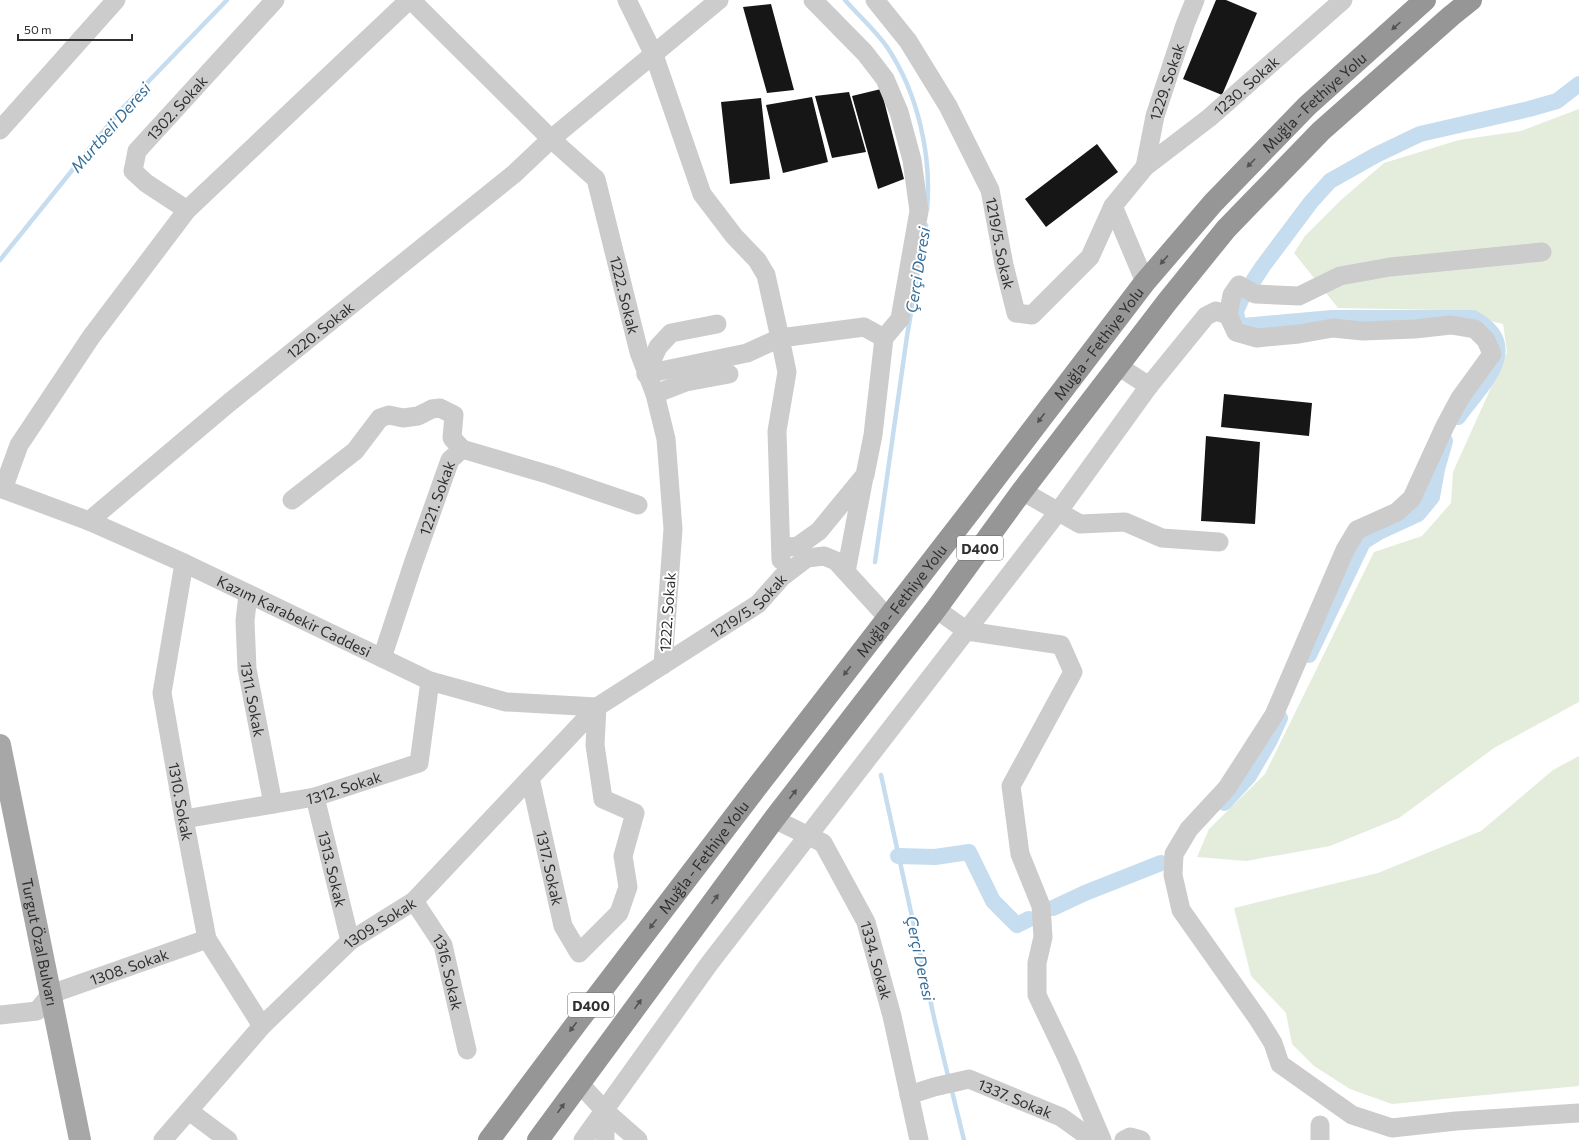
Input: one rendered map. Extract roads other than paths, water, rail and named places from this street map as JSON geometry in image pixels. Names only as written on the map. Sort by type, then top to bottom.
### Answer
[{"type":"highway","name":"Muğla - Fethiye Yolu","points":[[490,1140],[579,1020],[753,792],[1145,282],[1213,203],[1307,106],[1425,0]]},
{"type":"highway","name":"Muğla - Fethiye Yolu","points":[[538,1140],[774,819],[936,609],[1022,491],[1167,302],[1226,229],[1321,131],[1471,0]]},
{"type":"main road","name":"Turgut Özal Bulvarı","points":[[0,745],[80,1140]]},
{"type":"street","points":[[0,130],[116,0]]},
{"type":"street","name":"1302. Sokak","points":[[187,210],[146,183],[133,172],[138,152],[275,0]]},
{"type":"street","points":[[1,488],[19,445],[92,337],[187,210],[410,0]]},
{"type":"street","name":"1222. Sokak","points":[[410,0],[551,139],[596,179],[639,352],[646,374],[655,394],[666,440],[673,529],[663,665]]},
{"type":"street","points":[[627,0],[654,55],[702,194],[734,236],[757,260],[766,275],[787,372],[777,431],[782,577]]},
{"type":"street","name":"1220. Sokak","points":[[89,521],[236,397],[514,174],[551,139],[719,0]]},
{"type":"street","points":[[813,0],[865,53],[885,79],[899,112],[912,160],[919,211],[900,319],[884,338],[873,435],[846,572]]},
{"type":"street","name":"1219/5. Sokak","points":[[875,0],[908,41],[948,106],[990,190],[1004,265],[1016,312],[1032,315],[1090,256],[1113,206],[1146,167]]},
{"type":"street","name":"1229. Sokak","points":[[1146,167],[1155,116],[1185,25],[1195,0]]},
{"type":"street","name":"1230. Sokak","points":[[1146,167],[1209,118],[1343,0]]},
{"type":"street","points":[[1113,206],[1145,282]]},
{"type":"street","points":[[1542,252],[1390,267],[1340,276],[1299,296],[1247,290],[1232,295],[1228,315],[1236,332],[1257,338],[1299,334],[1333,328],[1363,331],[1415,329],[1451,325],[1476,329],[1486,340],[1492,354],[1460,398],[1445,426],[1412,498],[1397,512],[1357,530],[1345,550],[1274,715],[1227,788],[1189,829],[1174,854],[1172,875],[1181,910],[1258,1019],[1273,1043],[1280,1064],[1352,1115],[1392,1128],[1456,1121],[1579,1113]]},
{"type":"street","points":[[583,1140],[709,964],[807,835],[1058,512],[1149,386],[1206,316],[1216,311],[1228,315]]},
{"type":"street","points":[[646,374],[658,347],[672,333],[717,324]]},
{"type":"street","points":[[646,374],[747,353],[780,338],[864,327],[884,338]]},
{"type":"street","points":[[1118,366],[1149,386]]},
{"type":"street","points":[[655,394],[686,382],[729,374]]},
{"type":"street","points":[[292,500],[355,451],[380,418],[389,415],[402,418],[418,416],[432,409],[440,408],[454,415],[452,438],[462,449]]},
{"type":"street","name":"1221. Sokak","points":[[382,658],[413,564],[450,460],[462,449],[550,475],[638,505]]},
{"type":"street","points":[[781,548],[798,546],[819,531],[865,475]]},
{"type":"street","name":"Kazım Karabekir Caddesi","points":[[1,488],[89,521],[184,563],[430,681],[506,702],[597,707]]},
{"type":"street","points":[[1022,491],[1080,524],[1125,522],[1162,538],[1219,542]]},
{"type":"street","name":"1219/5. Sokak","points":[[597,707],[758,604],[782,577],[807,558],[824,556],[836,561],[888,618]]},
{"type":"street","name":"1310. Sokak","points":[[184,563],[162,693],[207,939],[262,1026]]},
{"type":"street","name":"1311. Sokak","points":[[248,594],[245,621],[247,669],[273,804]]},
{"type":"street","points":[[936,609],[967,631],[1061,645],[1073,672],[1011,786],[1020,854],[1040,906],[1043,937],[1037,963],[1037,995],[1068,1060],[1102,1140]]},
{"type":"street","name":"1312. Sokak","points":[[184,819],[315,797],[419,763],[430,681]]},
{"type":"street","name":"1309. Sokak","points":[[163,1140],[262,1026],[350,941],[414,901],[597,707]]},
{"type":"street","name":"1317. Sokak","points":[[530,778],[563,926],[579,953],[619,913],[628,887],[623,856],[635,813],[603,799],[595,745],[597,707]]},
{"type":"street","name":"1313. Sokak","points":[[315,797],[350,941]]},
{"type":"street","name":"1334. Sokak","points":[[774,819],[823,843],[866,922],[892,1016],[919,1140]]},
{"type":"street","name":"1316. Sokak","points":[[414,901],[443,945],[467,1050]]},
{"type":"street","name":"1308. Sokak","points":[[51,994],[207,939]]},
{"type":"street","points":[[0,1015],[37,1011],[51,994]]},
{"type":"street","name":"1337. Sokak","points":[[909,1095],[934,1087],[969,1079],[1061,1117],[1093,1140]]},
{"type":"street","points":[[579,1084],[605,1111],[638,1140]]},
{"type":"street","points":[[188,1111],[228,1140]]},
{"type":"street","points":[[605,1111],[605,1140]]},
{"type":"street","points":[[1124,1140],[1130,1137],[1141,1140]]},
{"type":"waterway","name":"Murtbeli Deresi","points":[[0,260],[119,112],[227,0]]},
{"type":"waterway","name":"Çerçi Deresi","points":[[845,0],[883,41],[898,65],[907,84],[915,105],[925,147],[928,189],[927,210]]},
{"type":"waterway","points":[[1458,417],[1486,380],[1494,367],[1497,354],[1496,341],[1488,329],[1473,318],[1332,318],[1243,326],[1238,324],[1236,311],[1242,298],[1263,266],[1311,202],[1330,181],[1376,155],[1420,134],[1529,109],[1557,101],[1579,84]]},
{"type":"waterway","name":"Çerçi Deresi","points":[[875,562],[907,336],[926,225]]},
{"type":"waterway","points":[[1309,655],[1363,542],[1379,532],[1418,514],[1432,497],[1437,469],[1445,441]]},
{"type":"waterway","points":[[1224,803],[1249,776],[1270,740],[1280,718]]},
{"type":"waterway","name":"Çerçi Deresi","points":[[881,775],[949,1080]]},
{"type":"waterway","points":[[898,856],[935,857],[969,852],[993,901],[1017,925],[1029,919]]},
{"type":"waterway","points":[[1053,908],[1085,893],[1161,863]]},
{"type":"waterway","name":"Çerçi Deresi","points":[[951,1087],[964,1140]]}]
